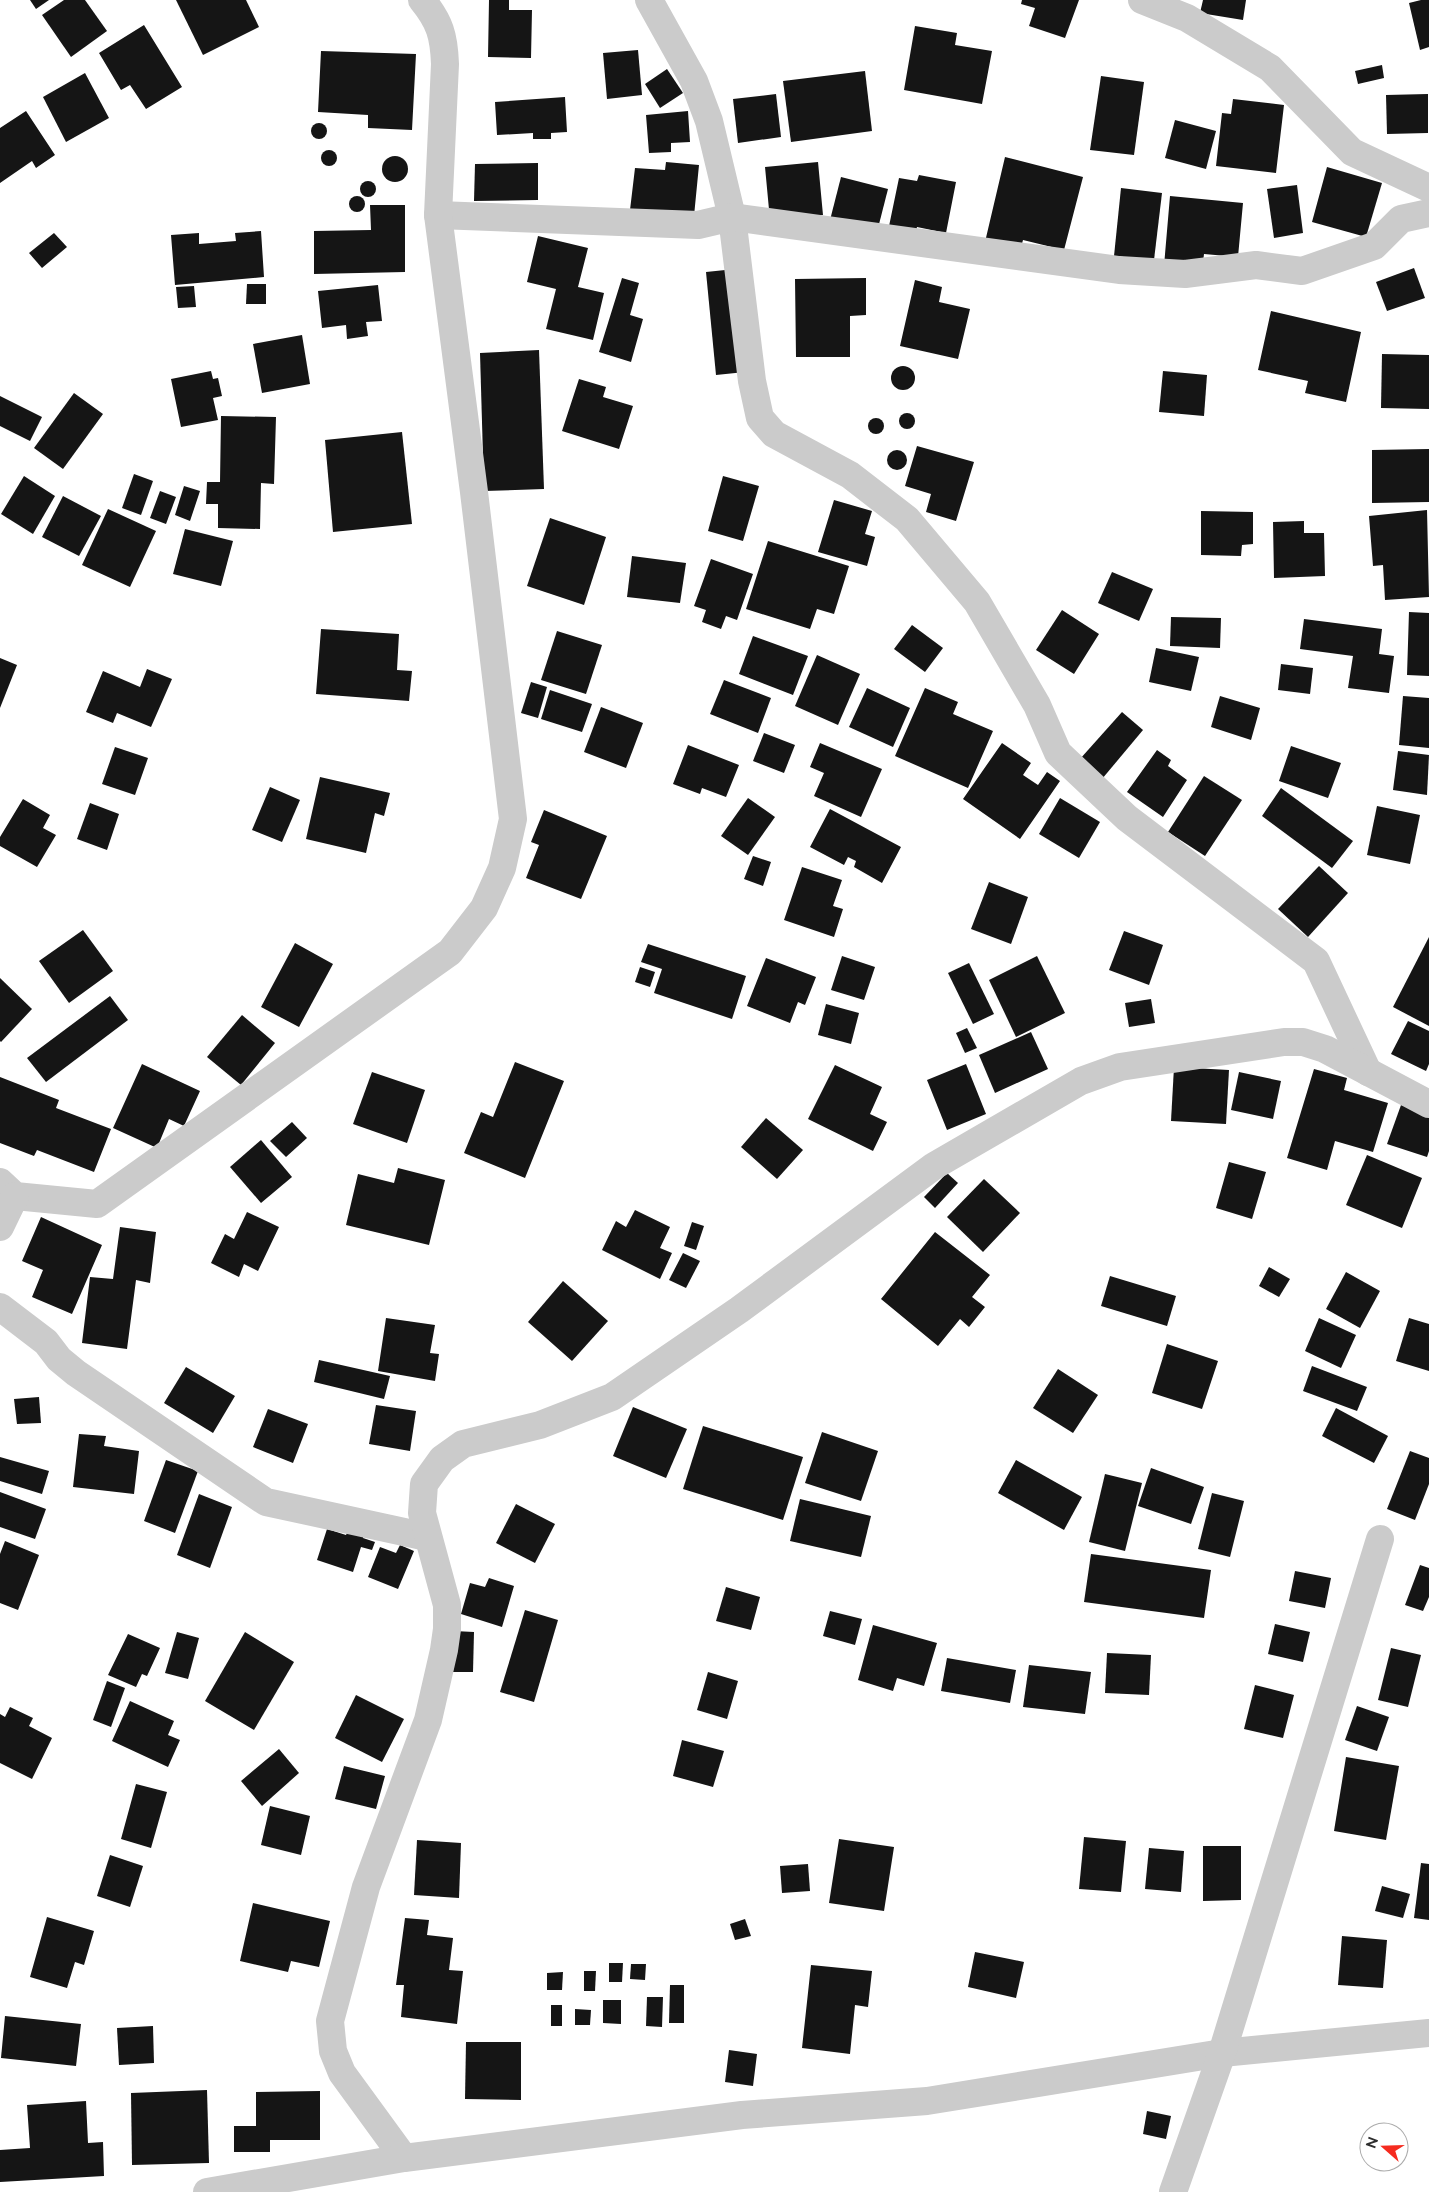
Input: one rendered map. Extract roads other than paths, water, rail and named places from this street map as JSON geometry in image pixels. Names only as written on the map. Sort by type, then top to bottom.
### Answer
[{"type":"street","points":[[0,1226],[7,1189],[97,1204],[450,952],[484,908],[502,868],[512,820],[476,502],[438,215],[445,64],[444,40],[436,17],[422,0]]},
{"type":"street","points":[[649,0],[694,81],[709,120],[732,217],[752,382],[760,418],[774,434],[850,475],[907,519],[977,602],[1037,705],[1058,753],[1127,818],[1316,961],[1368,1072]]},
{"type":"street","points":[[1142,0],[1187,18],[1270,68],[1352,152],[1429,188]]},
{"type":"street","points":[[438,215],[698,225],[732,217],[1119,270],[1184,274],[1256,265],[1302,271],[1374,246],[1401,219],[1429,213]]},
{"type":"street","points":[[404,2158],[342,2073],[333,2051],[330,2021],[366,1886],[428,1720],[444,1650],[447,1629],[447,1605],[422,1514],[424,1484],[442,1459],[463,1444],[540,1425],[612,1397],[739,1310],[934,1166],[1081,1081],[1120,1067],[1284,1042],[1303,1042],[1325,1049],[1429,1104]]},
{"type":"street","points":[[0,1307],[46,1342],[58,1359],[76,1373],[266,1502],[427,1537]]},
{"type":"street","points":[[1173,2192],[1222,2053],[1380,1539]]},
{"type":"street","points":[[207,2192],[404,2158],[742,2115],[927,2101],[1222,2053],[1429,2033]]}]
